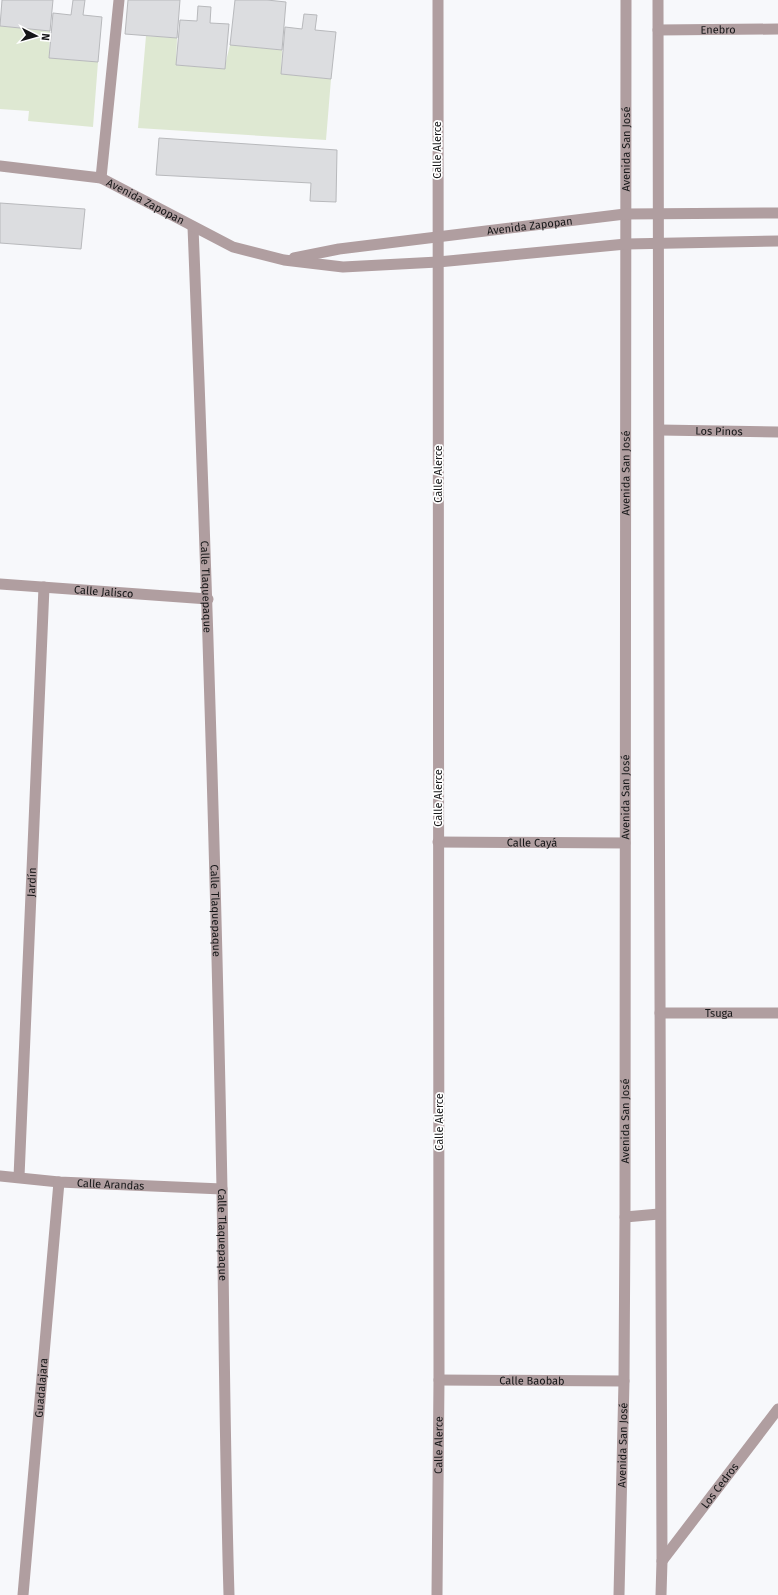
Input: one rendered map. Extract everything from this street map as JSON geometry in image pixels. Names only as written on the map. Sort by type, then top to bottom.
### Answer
[{"type":"street","points":[[101,178],[119,0]]},
{"type":"street","name":"Calle Alerce","points":[[437,1595],[440,1380],[437,238],[438,0]]},
{"type":"street","name":"Avenida San José","points":[[619,1595],[624,1381],[625,1217],[626,0]]},
{"type":"street","points":[[658,0],[660,430],[659,1214],[661,1595]]},
{"type":"street","name":"Enebro","points":[[658,30],[778,29]]},
{"type":"street","name":"Avenida Zapopan","points":[[0,166],[101,178],[233,247],[284,260],[343,268],[438,262],[658,242],[778,241]]},
{"type":"street","name":"Avenida Zapopan","points":[[284,260],[339,249],[625,214],[778,213]]},
{"type":"street","name":"Calle Tlaquepaque","points":[[193,227],[208,599],[222,1189],[225,1448],[229,1595]]},
{"type":"street","name":"Los Pinos","points":[[660,430],[778,432]]},
{"type":"street","name":"Calle Jalisco","points":[[0,584],[208,599]]},
{"type":"street","name":"Jardín","points":[[19,1177],[44,587]]},
{"type":"street","name":"Calle Cayá","points":[[438,842],[625,843]]},
{"type":"street","name":"Tsuga","points":[[660,1013],[778,1013]]},
{"type":"street","name":"Calle Arandas","points":[[0,1176],[58,1182],[222,1189]]},
{"type":"street","name":"Guadalajara","points":[[23,1595],[58,1182]]},
{"type":"street","points":[[625,1217],[659,1214]]},
{"type":"street","name":"Calle Baobab","points":[[440,1380],[624,1381]]},
{"type":"street","name":"Los Cedros","points":[[662,1562],[778,1409]]},
{"type":"green space","points":[[0,26],[50,31],[49,58],[98,62],[93,127],[28,121],[29,111],[0,109]]},
{"type":"green space","points":[[146,36],[177,38],[176,65],[224,69],[230,45],[282,50],[281,74],[331,79],[326,140],[138,128]]},
{"type":"building","points":[[2,0],[53,0],[50,31],[0,26]]},
{"type":"building","points":[[73,0],[85,0],[83,15],[102,17],[98,62],[49,58],[53,13],[71,15]]},
{"type":"building","points":[[128,0],[180,0],[177,38],[125,34]]},
{"type":"building","points":[[235,0],[267,0],[286,2],[282,50],[230,45]]},
{"type":"building","points":[[198,6],[211,7],[210,23],[229,24],[225,69],[176,65],[180,20],[197,21]]},
{"type":"building","points":[[304,14],[317,15],[315,30],[336,32],[331,79],[281,74],[285,27],[302,29]]},
{"type":"building","points":[[159,138],[337,150],[336,202],[310,201],[311,183],[156,175]]},
{"type":"building","points":[[0,203],[85,209],[81,249],[0,243]]}]
